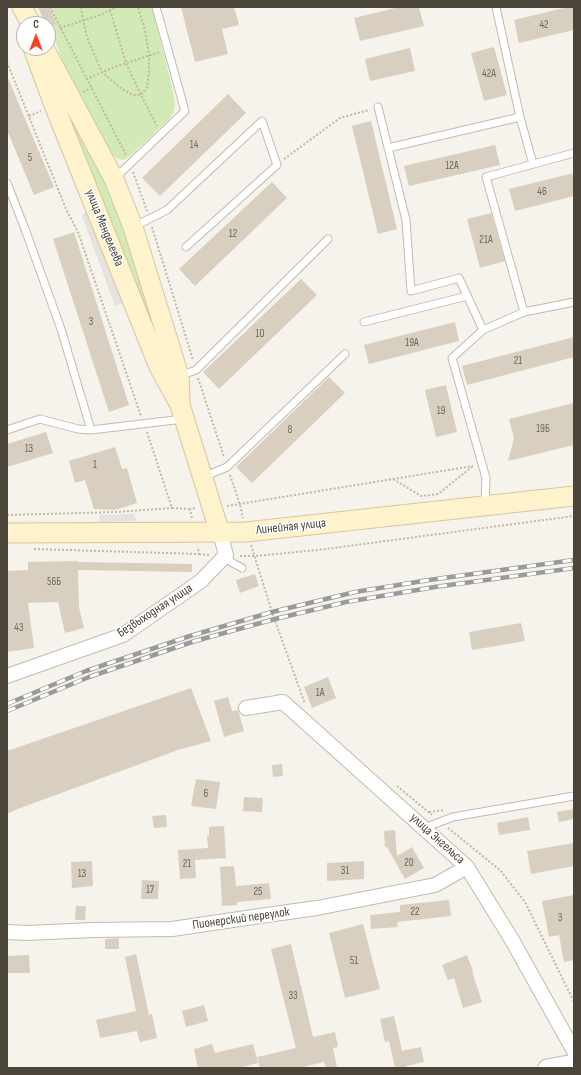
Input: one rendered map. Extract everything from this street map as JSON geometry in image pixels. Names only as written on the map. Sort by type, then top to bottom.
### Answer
[{"type":"main road","points":[[22,7],[27,16]]},
{"type":"main road","name":"улица Менделеева","points":[[36,56],[54,105],[159,367],[182,412],[220,532]]},
{"type":"main road","name":"улица Менделеева","points":[[48,56],[114,179],[133,227],[179,376],[182,412]]},
{"type":"main road","name":"Линейная улица","points":[[7,533],[246,532],[574,496]]},
{"type":"street","points":[[220,532],[226,555]]},
{"type":"street","name":"Безвыходная улица","points":[[7,676],[124,635],[201,580],[226,555]]},
{"type":"street","name":"улица Энгельса","points":[[246,708],[283,702],[467,866],[512,940],[574,1051]]},
{"type":"street","name":"Пионерский переулок","points":[[7,932],[27,934],[93,930],[172,929],[317,908],[435,884],[467,866]]},
{"type":"street","points":[[547,1068],[574,1063]]},
{"type":"lane","points":[[114,179],[185,111],[156,7]]},
{"type":"lane","points":[[496,7],[520,117],[533,164]]},
{"type":"lane","points":[[378,107],[406,220],[411,291],[459,278],[483,330]]},
{"type":"lane","points":[[388,148],[520,117]]},
{"type":"lane","points":[[133,227],[167,210],[262,121],[277,165],[186,247]]},
{"type":"lane","points":[[524,312],[486,177],[574,153]]},
{"type":"lane","points":[[7,183],[61,330],[91,430]]},
{"type":"lane","points":[[179,376],[196,370],[328,239]]},
{"type":"lane","points":[[364,322],[467,296]]},
{"type":"lane","points":[[485,506],[486,478],[452,358],[483,330],[524,312],[574,302]]},
{"type":"lane","points":[[203,477],[227,467],[345,354]]},
{"type":"lane","points":[[7,430],[40,419],[78,429],[91,430],[144,425],[182,412]]},
{"type":"lane","points":[[226,555],[231,562],[242,568]]},
{"type":"lane","points":[[424,828],[453,817],[574,796]]},
{"type":"path","points":[[81,7],[82,20],[88,40],[102,72],[122,89],[133,95],[141,95]]},
{"type":"path","points":[[60,28],[116,7]]},
{"type":"path","points":[[138,7],[145,30],[149,55],[147,87],[141,95]]},
{"type":"path","points":[[110,10],[126,63],[162,134]]},
{"type":"path","points":[[86,79],[126,63],[167,50]]},
{"type":"path","points":[[7,62],[66,209],[78,232],[172,508]]},
{"type":"path","points":[[277,165],[340,118],[378,107]]},
{"type":"path","points":[[240,505],[482,465]]},
{"type":"path","points":[[393,479],[421,496],[438,494],[473,466]]},
{"type":"path","points":[[7,515],[116,512],[172,508],[190,509]]},
{"type":"path","points":[[306,706],[272,612],[255,556],[318,550],[574,516]]},
{"type":"path","points":[[396,785],[500,870],[525,902],[574,1002]]},
{"type":"green space","points":[[38,7],[152,7],[174,95],[174,112],[169,119],[124,160],[118,159],[112,155],[70,84],[56,44],[56,16],[42,16]]},
{"type":"green space","points":[[66,104],[106,175],[168,366],[63,106]]},
{"type":"shaded area","points":[[89,208],[124,303],[115,306],[82,216]]},
{"type":"shaded area","points":[[134,514],[137,521],[99,522],[100,515]]},
{"type":"building","points":[[38,7],[49,7],[53,16],[42,16]]},
{"type":"building","points":[[181,7],[234,7],[239,25],[222,29],[228,54],[195,62]]},
{"type":"building","points":[[395,7],[419,7],[424,26],[360,41],[354,18]]},
{"type":"building","points":[[568,7],[574,7],[574,30],[519,43],[514,20]]},
{"type":"building","points":[[494,47],[507,95],[484,101],[471,53]]},
{"type":"building","points":[[410,48],[415,71],[370,81],[365,59]]},
{"type":"building","points":[[7,76],[54,187],[34,195],[7,130]]},
{"type":"building","points":[[228,94],[246,113],[160,196],[142,178]]},
{"type":"building","points":[[371,121],[397,229],[378,234],[352,126]]},
{"type":"building","points":[[495,145],[500,165],[409,186],[404,166]]},
{"type":"building","points":[[574,173],[574,196],[515,211],[509,189]]},
{"type":"building","points":[[272,182],[287,198],[195,286],[179,269]]},
{"type":"building","points":[[491,213],[505,261],[480,268],[467,219]]},
{"type":"building","points":[[74,232],[129,405],[109,412],[53,239]]},
{"type":"building","points":[[301,279],[317,295],[219,389],[203,372]]},
{"type":"building","points":[[455,322],[459,341],[369,364],[364,345]]},
{"type":"building","points":[[574,337],[574,357],[467,385],[462,366]]},
{"type":"building","points":[[329,377],[345,393],[252,483],[236,467]]},
{"type":"building","points":[[446,385],[457,432],[436,437],[425,390]]},
{"type":"building","points":[[574,403],[574,445],[508,461],[514,438],[509,419]]},
{"type":"building","points":[[46,432],[53,453],[7,467],[7,444]]},
{"type":"building","points":[[115,447],[122,469],[127,468],[137,503],[115,510],[94,509],[85,480],[75,483],[69,461]]},
{"type":"building","points":[[78,561],[192,564],[192,572],[78,570],[79,607],[84,628],[65,633],[58,602],[28,603],[34,648],[7,652],[7,571],[28,570],[28,562]]},
{"type":"building","points":[[255,574],[259,586],[240,593],[236,580]]},
{"type":"building","points":[[521,623],[525,641],[472,650],[469,632]]},
{"type":"building","points":[[328,677],[336,698],[312,708],[304,687]]},
{"type":"building","points":[[191,688],[211,741],[178,750],[7,814],[7,751]]},
{"type":"building","points":[[228,697],[232,711],[238,710],[244,731],[224,737],[214,701]]},
{"type":"building","points":[[282,764],[283,776],[273,777],[272,765]]},
{"type":"building","points":[[196,779],[220,782],[216,809],[191,806]]},
{"type":"building","points":[[244,797],[263,798],[262,812],[243,811]]},
{"type":"building","points":[[574,809],[574,819],[559,822],[557,812]]},
{"type":"building","points":[[166,815],[167,827],[154,828],[152,816]]},
{"type":"building","points":[[528,817],[530,830],[499,835],[497,823]]},
{"type":"building","points":[[224,826],[226,858],[195,860],[196,878],[180,879],[178,850],[208,848],[207,836],[209,836],[209,827]]},
{"type":"building","points":[[395,830],[397,856],[412,847],[424,868],[405,879],[387,847],[385,847],[384,831]]},
{"type":"building","points":[[574,843],[574,866],[531,874],[527,851]]},
{"type":"building","points":[[92,861],[93,886],[72,888],[71,862]]},
{"type":"building","points":[[364,861],[364,879],[327,881],[327,863]]},
{"type":"building","points":[[234,866],[236,886],[269,883],[271,899],[237,902],[237,905],[222,906],[220,867]]},
{"type":"building","points":[[142,880],[159,881],[158,899],[141,899]]},
{"type":"building","points":[[574,895],[574,960],[564,962],[559,935],[549,937],[542,901]]},
{"type":"building","points":[[449,900],[451,916],[397,922],[398,927],[371,929],[370,915],[400,912],[400,905]]},
{"type":"building","points":[[76,906],[86,906],[85,920],[75,920]]},
{"type":"building","points":[[363,924],[380,989],[345,998],[329,933]]},
{"type":"building","points":[[119,938],[119,949],[105,949],[105,939]]},
{"type":"building","points":[[291,944],[313,1037],[335,1032],[338,1047],[333,1048],[337,1068],[326,1068],[324,1062],[298,1068],[260,1068],[257,1057],[296,1048],[271,949]]},
{"type":"building","points":[[136,954],[149,1015],[152,1014],[157,1038],[140,1042],[137,1031],[100,1038],[96,1020],[136,1011],[125,957]]},
{"type":"building","points":[[29,955],[30,973],[8,973],[7,956]]},
{"type":"building","points":[[467,955],[482,1002],[463,1008],[454,978],[448,980],[442,965]]},
{"type":"building","points":[[204,1005],[208,1021],[186,1027],[182,1011]]},
{"type":"building","points":[[394,1016],[402,1051],[421,1047],[424,1062],[406,1066],[407,1068],[395,1068],[389,1041],[385,1042],[380,1019]]},
{"type":"building","points":[[212,1044],[215,1053],[253,1044],[258,1063],[239,1068],[198,1068],[194,1049]]},
{"type":"railway","points":[[7,704],[86,671],[190,636],[272,612],[355,592],[574,560]]},
{"type":"railway","points":[[7,711],[89,677],[195,641],[275,619],[346,602],[435,587],[574,568]]}]
